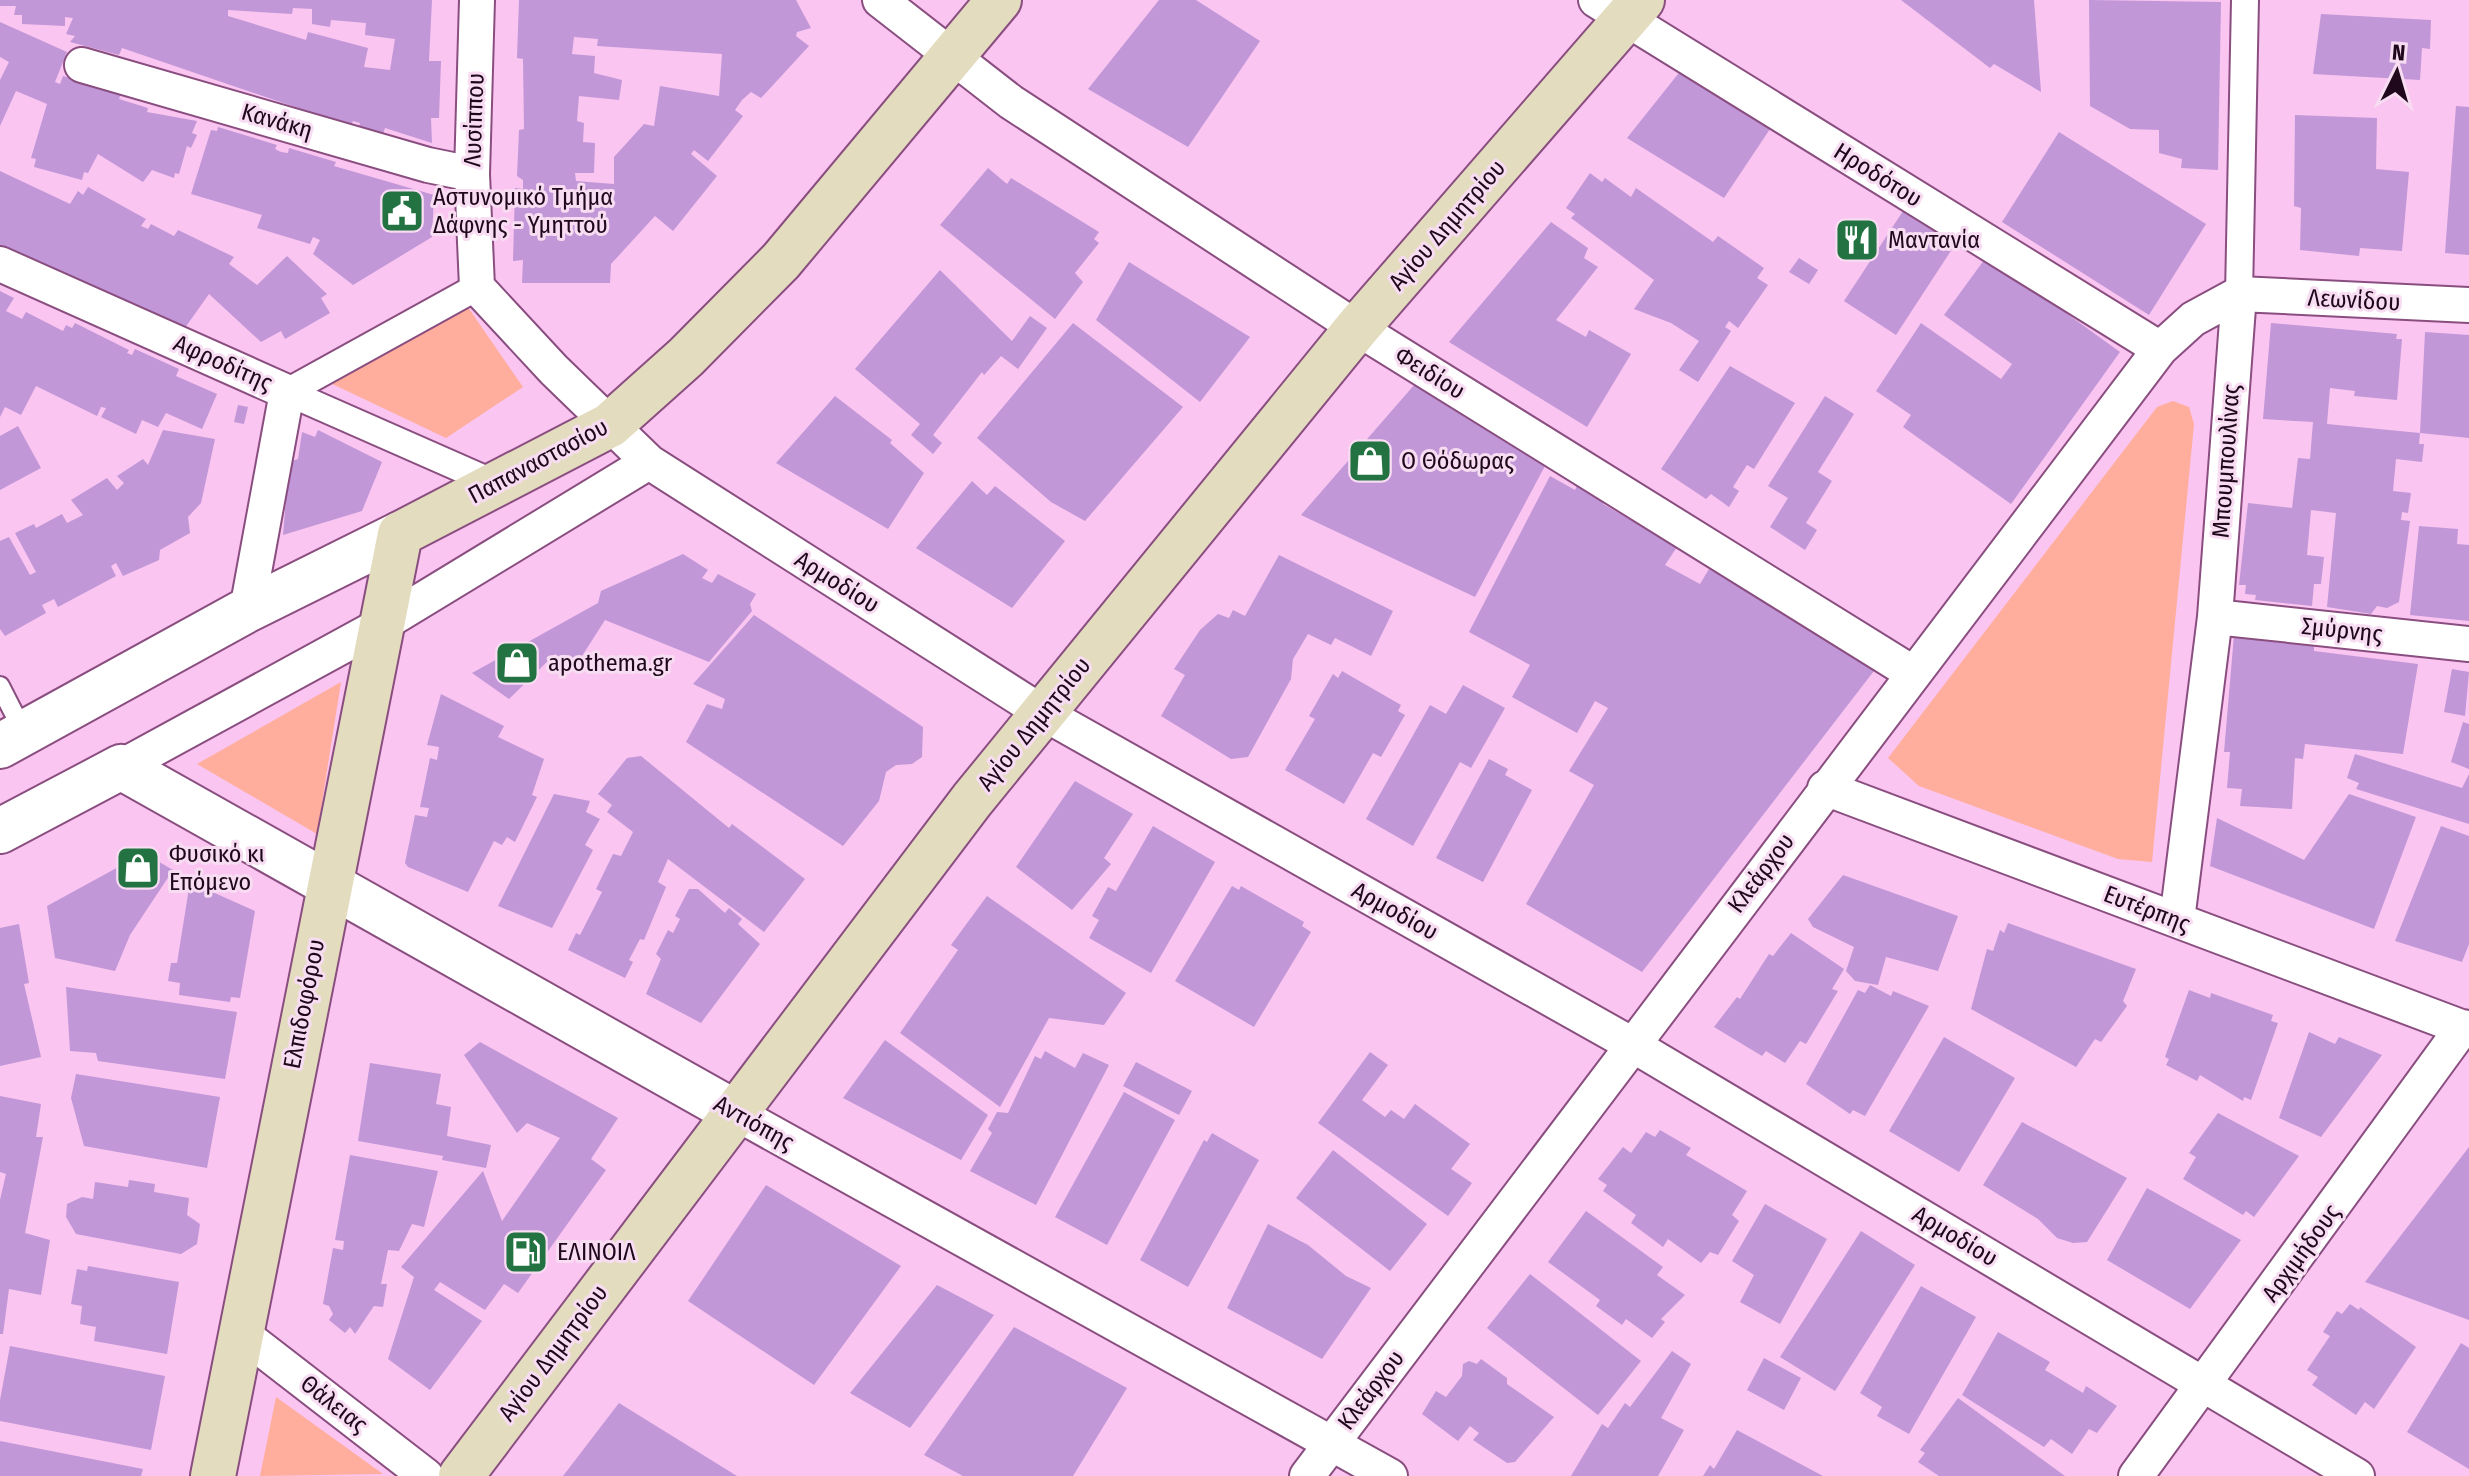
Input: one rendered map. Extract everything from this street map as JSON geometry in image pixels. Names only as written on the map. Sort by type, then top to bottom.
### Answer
[{"type":"main road","name":"Παπαναστασίου","points":[[400,534],[610,425],[686,357],[781,261],[953,59],[999,0]]},
{"type":"main road","name":"Αγίου Δημητρίου","points":[[461,1476],[972,800],[1622,7]]},
{"type":"main road","name":"Ελπιδοφόρου","points":[[213,1476],[328,883],[400,534]]},
{"type":"street","name":"Λυσίππου","points":[[477,0],[472,174],[477,287]]},
{"type":"street","name":"Φειδίου","points":[[880,0],[1011,102],[1357,328],[1914,674]]},
{"type":"street","name":"Μπουμπουλίνας","points":[[2177,920],[2215,617],[2239,294],[2245,0]]},
{"type":"street","name":"Ηροδότου","points":[[1622,7],[2160,349]]},
{"type":"street","name":"Κανάκη","points":[[82,65],[428,165],[472,174]]},
{"type":"street","name":"Αφροδίτης","points":[[0,264],[287,392],[247,610]]},
{"type":"street","name":"Αρμοδίου","points":[[477,287],[649,462],[1043,713],[1631,1044],[2357,1476]]},
{"type":"street","points":[[287,392],[477,287]]},
{"type":"street","name":"Λεωνίδου","points":[[2239,294],[2469,305]]},
{"type":"street","name":"Κλεάρχου","points":[[1307,1476],[2160,349],[2193,319],[2239,294]]},
{"type":"street","points":[[287,392],[496,484]]},
{"type":"street","points":[[3,837],[121,767],[381,625],[649,462]]},
{"type":"street","name":"Παπαναστασίου","points":[[12,740],[247,610],[400,534]]},
{"type":"street","name":"Σμύρνης","points":[[2215,617],[2469,644]]},
{"type":"street","name":"Αντιόπης","points":[[121,767],[1390,1476]]},
{"type":"street","name":"Ευτέρπης","points":[[1825,788],[2466,1029]]},
{"type":"street","name":"Αρχιμήδους","points":[[2136,1476],[2466,1029]]},
{"type":"street","name":"Θάλειας","points":[[241,1333],[426,1476]]},
{"type":"lane","points":[[0,686],[12,740]]},
{"type":"shaded area","points":[[465,303],[523,387],[446,438],[326,381]]},
{"type":"shaded area","points":[[2173,401],[2189,407],[2194,424],[2152,862],[2118,859],[1919,786],[1888,758],[2157,407]]},
{"type":"shaded area","points":[[341,682],[317,834],[197,764]]},
{"type":"shaded area","points":[[276,1397],[383,1474],[260,1476]]},
{"type":"building","points":[[0,0],[432,0],[429,61],[441,61],[439,118],[431,118],[432,143],[385,128],[383,134],[359,127],[360,123],[353,121],[351,126],[122,48],[119,55],[70,42],[75,36],[66,34],[73,18],[65,17],[65,26],[22,24],[22,15],[14,15],[16,6],[0,6]],"holes":[[[293,8],[312,9],[312,24],[330,27],[331,20],[366,23],[365,35],[395,39],[390,70],[364,67],[368,48],[308,32],[306,40],[228,16],[228,10],[292,14]]]},
{"type":"building","points":[[519,0],[796,0],[811,28],[797,32],[796,36],[809,46],[761,98],[751,92],[742,100],[735,110],[743,116],[708,161],[694,150],[691,154],[717,176],[673,231],[655,216],[611,264],[610,283],[522,283],[523,260],[513,261],[515,188],[523,189],[523,180],[517,176],[519,130],[524,129],[523,59],[517,58]],"holes":[[[574,37],[598,39],[597,46],[722,54],[719,96],[660,86],[654,126],[644,124],[614,157],[614,184],[576,181],[575,173],[594,173],[595,143],[583,142],[584,123],[577,121],[579,96],[619,100],[622,80],[594,73],[595,56],[572,54]]]},
{"type":"building","points":[[1159,0],[1196,0],[1260,41],[1188,147],[1088,89]]},
{"type":"building","points":[[1901,0],[2034,0],[2041,92],[1994,64],[1990,68]]},
{"type":"building","points":[[2089,0],[2221,2],[2218,170],[2181,168],[2182,159],[2159,153],[2159,130],[2130,129],[2090,106]]},
{"type":"building","points":[[2321,14],[2431,20],[2430,49],[2422,48],[2420,80],[2313,74]]},
{"type":"building","points":[[0,22],[67,52],[55,82],[60,84],[63,76],[121,94],[119,99],[148,108],[147,112],[197,121],[192,133],[197,135],[191,148],[187,146],[179,174],[175,173],[174,178],[152,170],[143,182],[98,154],[88,173],[84,172],[82,180],[34,167],[36,159],[31,158],[47,104],[16,91],[0,126],[0,80],[9,62],[0,57]]},
{"type":"building","points":[[1682,69],[1772,126],[1724,198],[1627,138]]},
{"type":"building","points":[[2456,106],[2469,107],[2469,255],[2445,253]]},
{"type":"building","points":[[2295,115],[2377,118],[2376,169],[2409,172],[2402,251],[2360,248],[2359,256],[2300,250],[2301,208],[2294,206]]},
{"type":"building","points":[[218,127],[277,145],[275,149],[281,152],[288,153],[289,148],[336,162],[334,166],[434,195],[432,237],[353,285],[313,254],[320,240],[313,237],[310,244],[257,228],[262,215],[191,194],[211,130],[217,131]]},
{"type":"building","points":[[2059,132],[2206,224],[2149,315],[2002,222]]},
{"type":"building","points":[[988,168],[1007,184],[1011,178],[1099,232],[1094,239],[1099,243],[1075,273],[1083,282],[1055,319],[940,225]]},
{"type":"building","points":[[0,171],[70,204],[78,191],[83,195],[88,187],[146,219],[141,226],[148,229],[151,224],[174,236],[178,230],[234,257],[229,264],[257,285],[287,256],[327,294],[321,298],[330,313],[285,339],[281,331],[261,342],[209,294],[182,332],[0,246]]},
{"type":"building","points":[[1590,173],[1602,182],[1605,178],[1631,197],[1636,188],[1713,242],[1718,236],[1764,268],[1757,278],[1768,285],[1738,328],[1729,321],[1725,327],[1731,331],[1698,382],[1679,370],[1699,341],[1671,323],[1634,309],[1654,280],[1571,218],[1575,214],[1566,208]]},
{"type":"building","points":[[1905,208],[1956,243],[1896,335],[1844,301]]},
{"type":"building","points":[[1551,222],[1588,248],[1584,258],[1598,267],[1556,320],[1586,337],[1589,330],[1631,354],[1587,427],[1449,342]]},
{"type":"building","points":[[1987,256],[2120,352],[2011,504],[1903,427],[1911,415],[1876,391],[1921,323],[2001,379],[2012,364],[1944,315]]},
{"type":"building","points":[[1799,258],[1818,270],[1809,284],[1789,272]]},
{"type":"building","points":[[1129,262],[1250,337],[1200,402],[1096,320]]},
{"type":"building","points":[[940,270],[1012,341],[1030,316],[1047,328],[1018,369],[1001,356],[984,375],[982,372],[933,435],[942,443],[933,454],[911,435],[920,424],[855,369]]},
{"type":"building","points":[[0,291],[14,298],[6,311],[22,319],[26,312],[63,331],[66,325],[72,328],[75,323],[129,350],[127,353],[132,355],[135,349],[179,369],[176,376],[217,394],[202,429],[166,413],[158,427],[142,420],[136,434],[101,417],[106,408],[101,407],[97,416],[36,386],[21,415],[5,407],[0,417]]},
{"type":"building","points":[[1073,323],[1183,407],[1085,521],[1051,502],[977,438]]},
{"type":"building","points":[[2271,323],[2397,334],[2396,339],[2402,339],[2397,400],[2354,396],[2355,391],[2330,388],[2327,424],[2420,433],[2419,444],[2424,444],[2422,462],[2396,459],[2393,491],[2411,493],[2408,513],[2402,512],[2401,520],[2410,521],[2399,602],[2387,608],[2377,606],[2371,614],[2327,607],[2336,513],[2311,510],[2307,555],[2324,557],[2321,584],[2314,584],[2312,606],[2255,600],[2256,595],[2245,594],[2246,585],[2239,585],[2248,503],[2292,508],[2298,458],[2310,459],[2313,422],[2263,419]]},
{"type":"building","points":[[2425,332],[2469,335],[2469,438],[2420,433]]},
{"type":"building","points":[[1730,366],[1795,403],[1754,469],[1747,465],[1733,487],[1739,491],[1729,507],[1711,494],[1706,499],[1661,469]]},
{"type":"building","points":[[1415,384],[1546,464],[1475,597],[1301,515]]},
{"type":"building","points":[[835,396],[892,440],[890,443],[924,473],[888,529],[776,463]]},
{"type":"building","points":[[1825,396],[1854,414],[1818,472],[1832,481],[1806,523],[1817,530],[1805,550],[1770,527],[1788,498],[1768,486]]},
{"type":"building","points":[[238,405],[248,407],[244,424],[234,422]]},
{"type":"building","points":[[18,426],[41,468],[0,490],[0,436]]},
{"type":"building","points":[[163,430],[215,439],[201,503],[188,517],[190,533],[160,550],[159,560],[123,576],[116,563],[111,566],[116,576],[58,607],[54,599],[42,605],[46,613],[5,636],[0,629],[0,541],[9,537],[30,575],[36,572],[15,533],[34,524],[36,528],[62,514],[67,523],[83,515],[71,500],[107,478],[117,490],[124,483],[117,476],[143,459],[148,465]]},
{"type":"building","points":[[318,430],[382,462],[362,511],[283,535],[289,462],[298,459],[302,432],[315,437]]},
{"type":"building","points":[[1550,476],[1575,490],[1578,483],[1606,498],[1603,504],[1677,547],[1665,565],[1700,584],[1709,569],[1877,667],[1642,972],[1526,904],[1594,785],[1569,771],[1608,708],[1595,701],[1577,733],[1512,697],[1530,665],[1469,632]]},
{"type":"building","points":[[972,481],[987,495],[995,486],[1065,541],[1012,608],[916,548]]},
{"type":"building","points":[[2419,526],[2458,529],[2457,544],[2469,545],[2469,621],[2410,615]]},
{"type":"building","points":[[683,554],[708,570],[702,578],[712,583],[718,574],[756,594],[750,604],[752,611],[709,662],[605,620],[575,667],[555,654],[509,699],[472,673],[598,603],[601,591]]},
{"type":"building","points":[[1279,555],[1393,611],[1371,656],[1335,638],[1331,645],[1308,634],[1293,659],[1291,679],[1248,757],[1231,759],[1161,716],[1185,675],[1174,669],[1200,630],[1218,614],[1229,618],[1233,610],[1245,616]]},
{"type":"building","points":[[754,615],[923,727],[922,757],[912,764],[896,765],[886,772],[879,801],[843,846],[686,742],[707,704],[722,709],[725,699],[693,684]]},
{"type":"building","points":[[2234,635],[2314,646],[2314,651],[2418,664],[2403,754],[2305,744],[2303,759],[2295,758],[2292,809],[2240,806],[2242,789],[2227,788],[2230,752],[2224,752]]},
{"type":"building","points":[[2452,669],[2469,672],[2465,716],[2444,712]]},
{"type":"building","points":[[1342,671],[1401,705],[1398,711],[1405,715],[1381,757],[1373,753],[1344,804],[1285,770],[1315,719],[1309,716],[1333,674],[1338,678]]},
{"type":"building","points":[[1463,685],[1505,708],[1471,768],[1460,762],[1413,846],[1366,819],[1430,705],[1446,714]]},
{"type":"building","points":[[441,694],[504,726],[498,737],[544,759],[532,795],[537,797],[515,842],[507,837],[502,845],[494,841],[468,892],[405,863],[415,815],[427,817],[429,808],[420,807],[430,758],[437,760],[439,747],[427,745]]},
{"type":"building","points":[[2463,722],[2469,724],[2469,769],[2451,762]]},
{"type":"building","points":[[2355,754],[2462,788],[2469,774],[2469,824],[2356,789],[2359,783],[2347,778]]},
{"type":"building","points":[[641,756],[729,828],[732,824],[805,879],[764,932],[668,859],[658,882],[666,887],[644,940],[640,939],[629,960],[633,962],[625,978],[568,950],[576,933],[580,935],[602,892],[596,889],[613,854],[621,856],[633,832],[607,812],[612,805],[598,794],[627,758]]},
{"type":"building","points":[[1489,759],[1508,769],[1505,775],[1532,790],[1483,882],[1436,858]]},
{"type":"building","points":[[1075,781],[1133,814],[1104,858],[1111,864],[1072,910],[1016,867]]},
{"type":"building","points":[[554,794],[590,801],[586,812],[600,819],[585,845],[593,850],[552,928],[498,906]]},
{"type":"building","points":[[2349,794],[2416,817],[2374,929],[2210,866],[2217,818],[2304,860]]},
{"type":"building","points":[[1153,826],[1215,862],[1151,973],[1089,938],[1099,920],[1092,916],[1108,887],[1116,891]]},
{"type":"building","points":[[2441,826],[2469,836],[2469,944],[2462,962],[2395,941]]},
{"type":"building","points":[[144,853],[173,870],[130,935],[115,971],[55,958],[47,906]]},
{"type":"building","points":[[1843,875],[1958,916],[1938,971],[1886,957],[1878,985],[1855,981],[1846,971],[1854,947],[1813,927],[1808,919]]},
{"type":"building","points":[[190,882],[255,911],[240,998],[231,997],[230,1002],[179,995],[180,983],[168,981],[171,963],[177,963]]},
{"type":"building","points":[[1232,886],[1239,890],[1241,886],[1304,922],[1302,926],[1311,932],[1254,1027],[1175,981]]},
{"type":"building","points":[[689,889],[698,889],[725,913],[729,908],[742,919],[738,924],[760,944],[701,1023],[646,994],[661,959],[656,954],[668,930],[673,933],[680,919],[675,916]]},
{"type":"building","points":[[987,896],[1126,993],[1104,1025],[1049,1018],[1000,1107],[900,1033],[958,950],[951,945]]},
{"type":"building","points":[[2008,923],[2136,969],[2123,1001],[2127,1006],[2101,1042],[2095,1039],[2076,1067],[1971,1009],[1987,949],[1993,951],[2000,930],[2004,933]]},
{"type":"building","points":[[19,924],[29,983],[24,984],[41,1057],[0,1066],[0,928]]},
{"type":"building","points":[[1791,933],[1844,969],[1832,989],[1838,991],[1806,1044],[1800,1041],[1785,1063],[1766,1051],[1762,1056],[1714,1027],[1737,997],[1740,999],[1769,954],[1773,956]]},
{"type":"building","points":[[1870,985],[1891,996],[1893,991],[1929,1006],[1865,1116],[1853,1110],[1850,1114],[1806,1084],[1858,990],[1865,993]]},
{"type":"building","points":[[66,987],[237,1012],[225,1079],[98,1061],[96,1053],[70,1051]]},
{"type":"building","points":[[2189,990],[2210,998],[2211,993],[2273,1015],[2271,1021],[2278,1023],[2251,1100],[2244,1097],[2243,1101],[2200,1075],[2197,1081],[2166,1065],[2169,1059],[2165,1057]]},
{"type":"building","points":[[2309,1032],[2335,1044],[2339,1037],[2382,1055],[2321,1137],[2279,1118]]},
{"type":"building","points":[[1944,1037],[2015,1078],[1959,1172],[1889,1131]]},
{"type":"building","points":[[885,1040],[988,1115],[961,1160],[843,1098]]},
{"type":"building","points":[[480,1042],[618,1118],[591,1159],[606,1170],[518,1293],[504,1284],[485,1310],[440,1282],[434,1290],[482,1321],[430,1390],[388,1359],[414,1277],[401,1267],[483,1171],[502,1221],[560,1138],[527,1123],[517,1133],[464,1055]]},
{"type":"building","points":[[1045,1051],[1075,1068],[1083,1053],[1109,1065],[1036,1205],[970,1171],[992,1133],[988,1129],[997,1112],[1008,1113],[1035,1056],[1041,1059]]},
{"type":"building","points":[[1370,1052],[1388,1065],[1362,1100],[1385,1117],[1391,1110],[1404,1119],[1415,1104],[1470,1144],[1451,1169],[1472,1183],[1448,1216],[1318,1123]]},
{"type":"building","points":[[1136,1062],[1192,1091],[1179,1115],[1123,1086]]},
{"type":"building","points":[[370,1063],[441,1074],[436,1104],[451,1107],[447,1136],[491,1145],[486,1168],[442,1160],[443,1156],[358,1141]]},
{"type":"building","points":[[76,1074],[220,1097],[207,1168],[84,1146],[71,1098]]},
{"type":"building","points":[[1124,1092],[1175,1120],[1107,1245],[1055,1217]]},
{"type":"building","points":[[0,1096],[41,1104],[36,1137],[43,1137],[25,1233],[50,1240],[41,1295],[9,1289],[3,1334],[0,1334],[0,1200],[6,1174],[0,1172]]},
{"type":"building","points":[[2218,1113],[2299,1156],[2254,1217],[2246,1211],[2243,1215],[2183,1179],[2196,1157],[2189,1153]]},
{"type":"building","points":[[2022,1122],[2127,1178],[2087,1242],[2073,1243],[2057,1238],[2038,1219],[1983,1185]]},
{"type":"building","points":[[1660,1130],[1691,1148],[1686,1155],[1747,1191],[1732,1215],[1739,1221],[1718,1255],[1710,1252],[1701,1263],[1668,1239],[1663,1247],[1631,1223],[1636,1215],[1603,1191],[1607,1185],[1598,1179],[1623,1147],[1631,1153],[1646,1132],[1655,1137]]},
{"type":"building","points":[[1212,1133],[1259,1160],[1188,1287],[1140,1260],[1204,1140],[1207,1142]]},
{"type":"building","points":[[2469,1147],[2469,1320],[2365,1282]]},
{"type":"building","points":[[1333,1150],[1427,1224],[1390,1271],[1296,1198]]},
{"type":"building","points":[[350,1155],[438,1171],[424,1227],[412,1224],[399,1251],[388,1250],[381,1284],[387,1284],[383,1307],[374,1306],[355,1334],[350,1327],[345,1333],[329,1320],[333,1314],[329,1306],[323,1304],[333,1248],[343,1250],[344,1241],[335,1240]]},
{"type":"building","points":[[129,1180],[155,1184],[154,1192],[189,1198],[187,1215],[200,1224],[197,1244],[181,1254],[76,1234],[66,1217],[67,1204],[82,1197],[93,1199],[95,1182],[128,1187]]},
{"type":"building","points":[[766,1185],[901,1266],[814,1385],[688,1301]]},
{"type":"building","points":[[2147,1188],[2241,1240],[2190,1309],[2107,1260]]},
{"type":"building","points":[[1765,1204],[1827,1239],[1780,1324],[1740,1302],[1754,1275],[1732,1261]]},
{"type":"building","points":[[1586,1211],[1663,1267],[1657,1275],[1685,1295],[1661,1319],[1665,1322],[1652,1338],[1626,1319],[1622,1325],[1596,1306],[1600,1300],[1548,1262]]},
{"type":"building","points":[[1268,1224],[1308,1245],[1346,1276],[1371,1288],[1322,1359],[1227,1308]]},
{"type":"building","points":[[1861,1231],[1915,1265],[1835,1391],[1780,1357]]},
{"type":"building","points":[[88,1266],[179,1282],[167,1354],[94,1341],[96,1327],[80,1324],[82,1306],[71,1304],[77,1269],[87,1271]]},
{"type":"building","points":[[1530,1274],[1641,1361],[1598,1415],[1487,1328]]},
{"type":"building","points":[[937,1285],[994,1315],[910,1428],[850,1393]]},
{"type":"building","points":[[1921,1286],[1976,1317],[1909,1434],[1877,1416],[1882,1407],[1860,1393]]},
{"type":"building","points":[[2350,1304],[2359,1310],[2360,1307],[2416,1347],[2374,1409],[2365,1402],[2356,1415],[2312,1385],[2318,1377],[2307,1370],[2330,1336],[2323,1332],[2337,1311],[2342,1314]]},
{"type":"building","points":[[1014,1327],[1127,1388],[1073,1476],[963,1476],[924,1455]]},
{"type":"building","points":[[1998,1332],[2050,1362],[2045,1370],[2083,1393],[2086,1386],[2117,1406],[2097,1433],[2089,1429],[2072,1454],[2051,1439],[2044,1447],[1962,1395]]},
{"type":"building","points":[[2461,1343],[2469,1348],[2469,1469],[2407,1432]]},
{"type":"building","points":[[10,1346],[165,1376],[151,1450],[0,1421],[0,1400]]},
{"type":"building","points":[[1672,1351],[1691,1364],[1661,1418],[1684,1430],[1658,1476],[1571,1476],[1602,1424],[1608,1428],[1625,1403],[1630,1407]]},
{"type":"building","points":[[1764,1358],[1801,1378],[1784,1410],[1747,1390]]},
{"type":"building","points":[[1481,1359],[1507,1378],[1507,1384],[1554,1417],[1515,1462],[1507,1463],[1473,1440],[1479,1433],[1470,1426],[1458,1441],[1422,1414],[1436,1391],[1446,1397],[1462,1376],[1463,1364],[1469,1361],[1477,1364]]},
{"type":"building","points":[[1958,1398],[2065,1476],[1939,1476],[1918,1462],[1925,1453],[1920,1450]]},
{"type":"building","points":[[619,1403],[737,1476],[563,1476]]},
{"type":"building","points":[[1737,1430],[1823,1476],[1703,1476],[1710,1465],[1714,1469]]},
{"type":"building","points":[[0,1441],[143,1469],[141,1476],[0,1476]]},
{"type":"place","name":"Αστυνομικό Τμήμα Δάφνης - Υμηττού","points":[[402,211]]},
{"type":"place","name":"Μαντανία","points":[[1857,240]]},
{"type":"place","name":"Ο Θόδωρας","points":[[1370,461]]},
{"type":"place","name":"apothema.gr","points":[[517,663]]},
{"type":"place","name":"Φυσικό κι Επόμενο","points":[[138,868]]},
{"type":"place","name":"ΕΛΙΝΟΙΛ","points":[[526,1252]]}]
